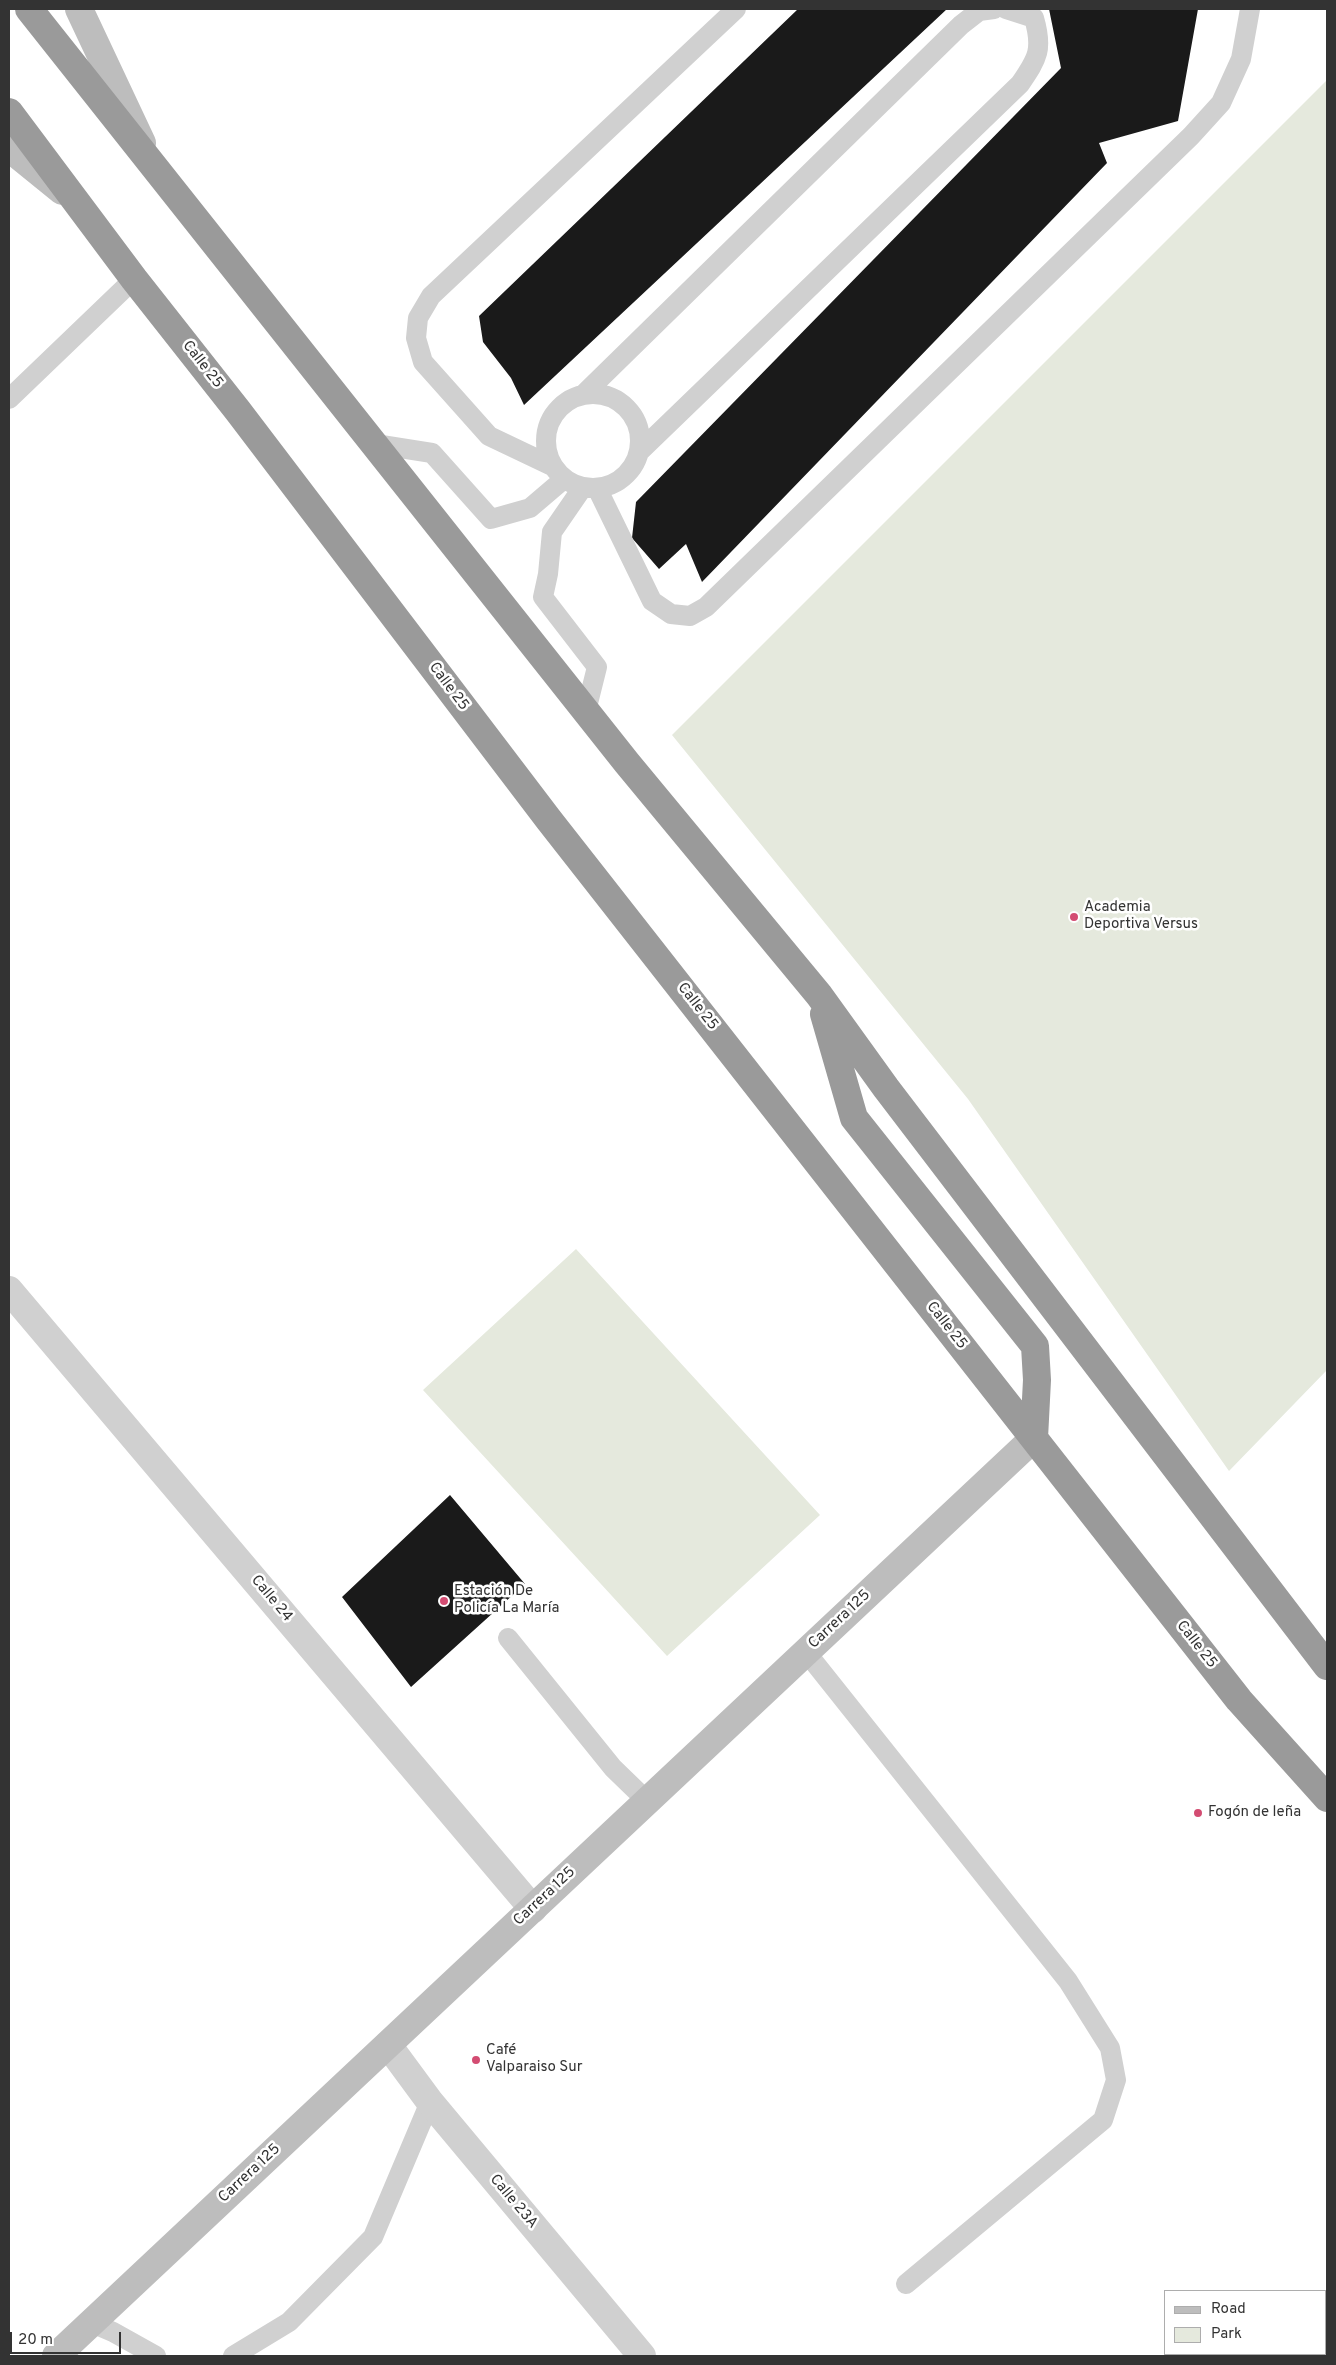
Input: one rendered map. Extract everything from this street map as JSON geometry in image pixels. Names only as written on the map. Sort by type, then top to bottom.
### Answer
[{"type":"highway","points":[[29,9],[586,711],[819,995],[886,1088],[1327,1666]]},
{"type":"highway","name":"Calle 25","points":[[9,112],[134,279],[238,411],[549,820],[1239,1700],[1327,1798]]},
{"type":"highway","points":[[819,995],[854,1118],[1034,1346],[1037,1380],[1034,1438]]},
{"type":"main road","points":[[79,9],[149,158]]},
{"type":"main road","name":"Calle 25","points":[[9,148],[80,205]]},
{"type":"main road","name":"Carrera 125","points":[[56,2356],[1034,1438]]},
{"type":"street","name":"Calle 24","points":[[9,1290],[533,1909]]},
{"type":"street","name":"Calle 23A","points":[[388,2045],[430,2102],[642,2356]]},
{"type":"lane","points":[[736,9],[431,296],[418,318],[416,338],[423,362],[489,436],[590,488],[652,601],[671,614],[690,616],[706,607],[1191,136],[1221,103],[1242,59],[1250,9]]},
{"type":"lane","points":[[558,472],[545,448],[546,430],[554,413],[567,400],[585,393],[961,25],[979,11],[994,9]]},
{"type":"lane","points":[[639,452],[1020,84],[1037,59],[1040,37],[1034,18],[1006,9]]},
{"type":"lane","points":[[9,400],[134,279]]},
{"type":"lane","points":[[585,393],[603,394],[621,402],[634,415],[640,433],[639,452],[631,470],[616,483],[590,488],[552,532],[548,574],[543,598],[597,667],[586,711]]},
{"type":"lane","points":[[375,444],[432,453],[491,519],[530,508],[558,472]]},
{"type":"lane","points":[[508,1638],[613,1768],[647,1801]]},
{"type":"lane","points":[[806,1652],[1068,1981],[1110,2048],[1116,2080],[1103,2120],[906,2284]]},
{"type":"lane","points":[[233,2356],[290,2322],[373,2237],[430,2102]]},
{"type":"lane","points":[[92,2323],[113,2332],[156,2356]]},
{"type":"green space","name":"Academia Deportiva Versus","points":[[1327,80],[1327,1370],[1229,1471],[968,1099],[672,735]]},
{"type":"green space","points":[[576,1249],[820,1515],[667,1656],[423,1390]]},
{"type":"building","points":[[798,9],[947,9],[524,405],[511,378],[483,342],[479,316]]},
{"type":"building","points":[[1049,9],[1198,9],[1178,121],[1099,143],[1107,163],[702,582],[686,544],[659,569],[632,538],[636,502],[1061,68]]},
{"type":"building","points":[[450,1495],[525,1584],[411,1687],[342,1597]]},
{"type":"place","name":"Academia Deportiva Versus","points":[[1074,917]]},
{"type":"place","name":"Estación De Policía La María","points":[[444,1601]]},
{"type":"place","name":"Fogón de leña","points":[[1198,1813]]},
{"type":"place","name":"Café Valparaiso Sur","points":[[476,2060]]}]
